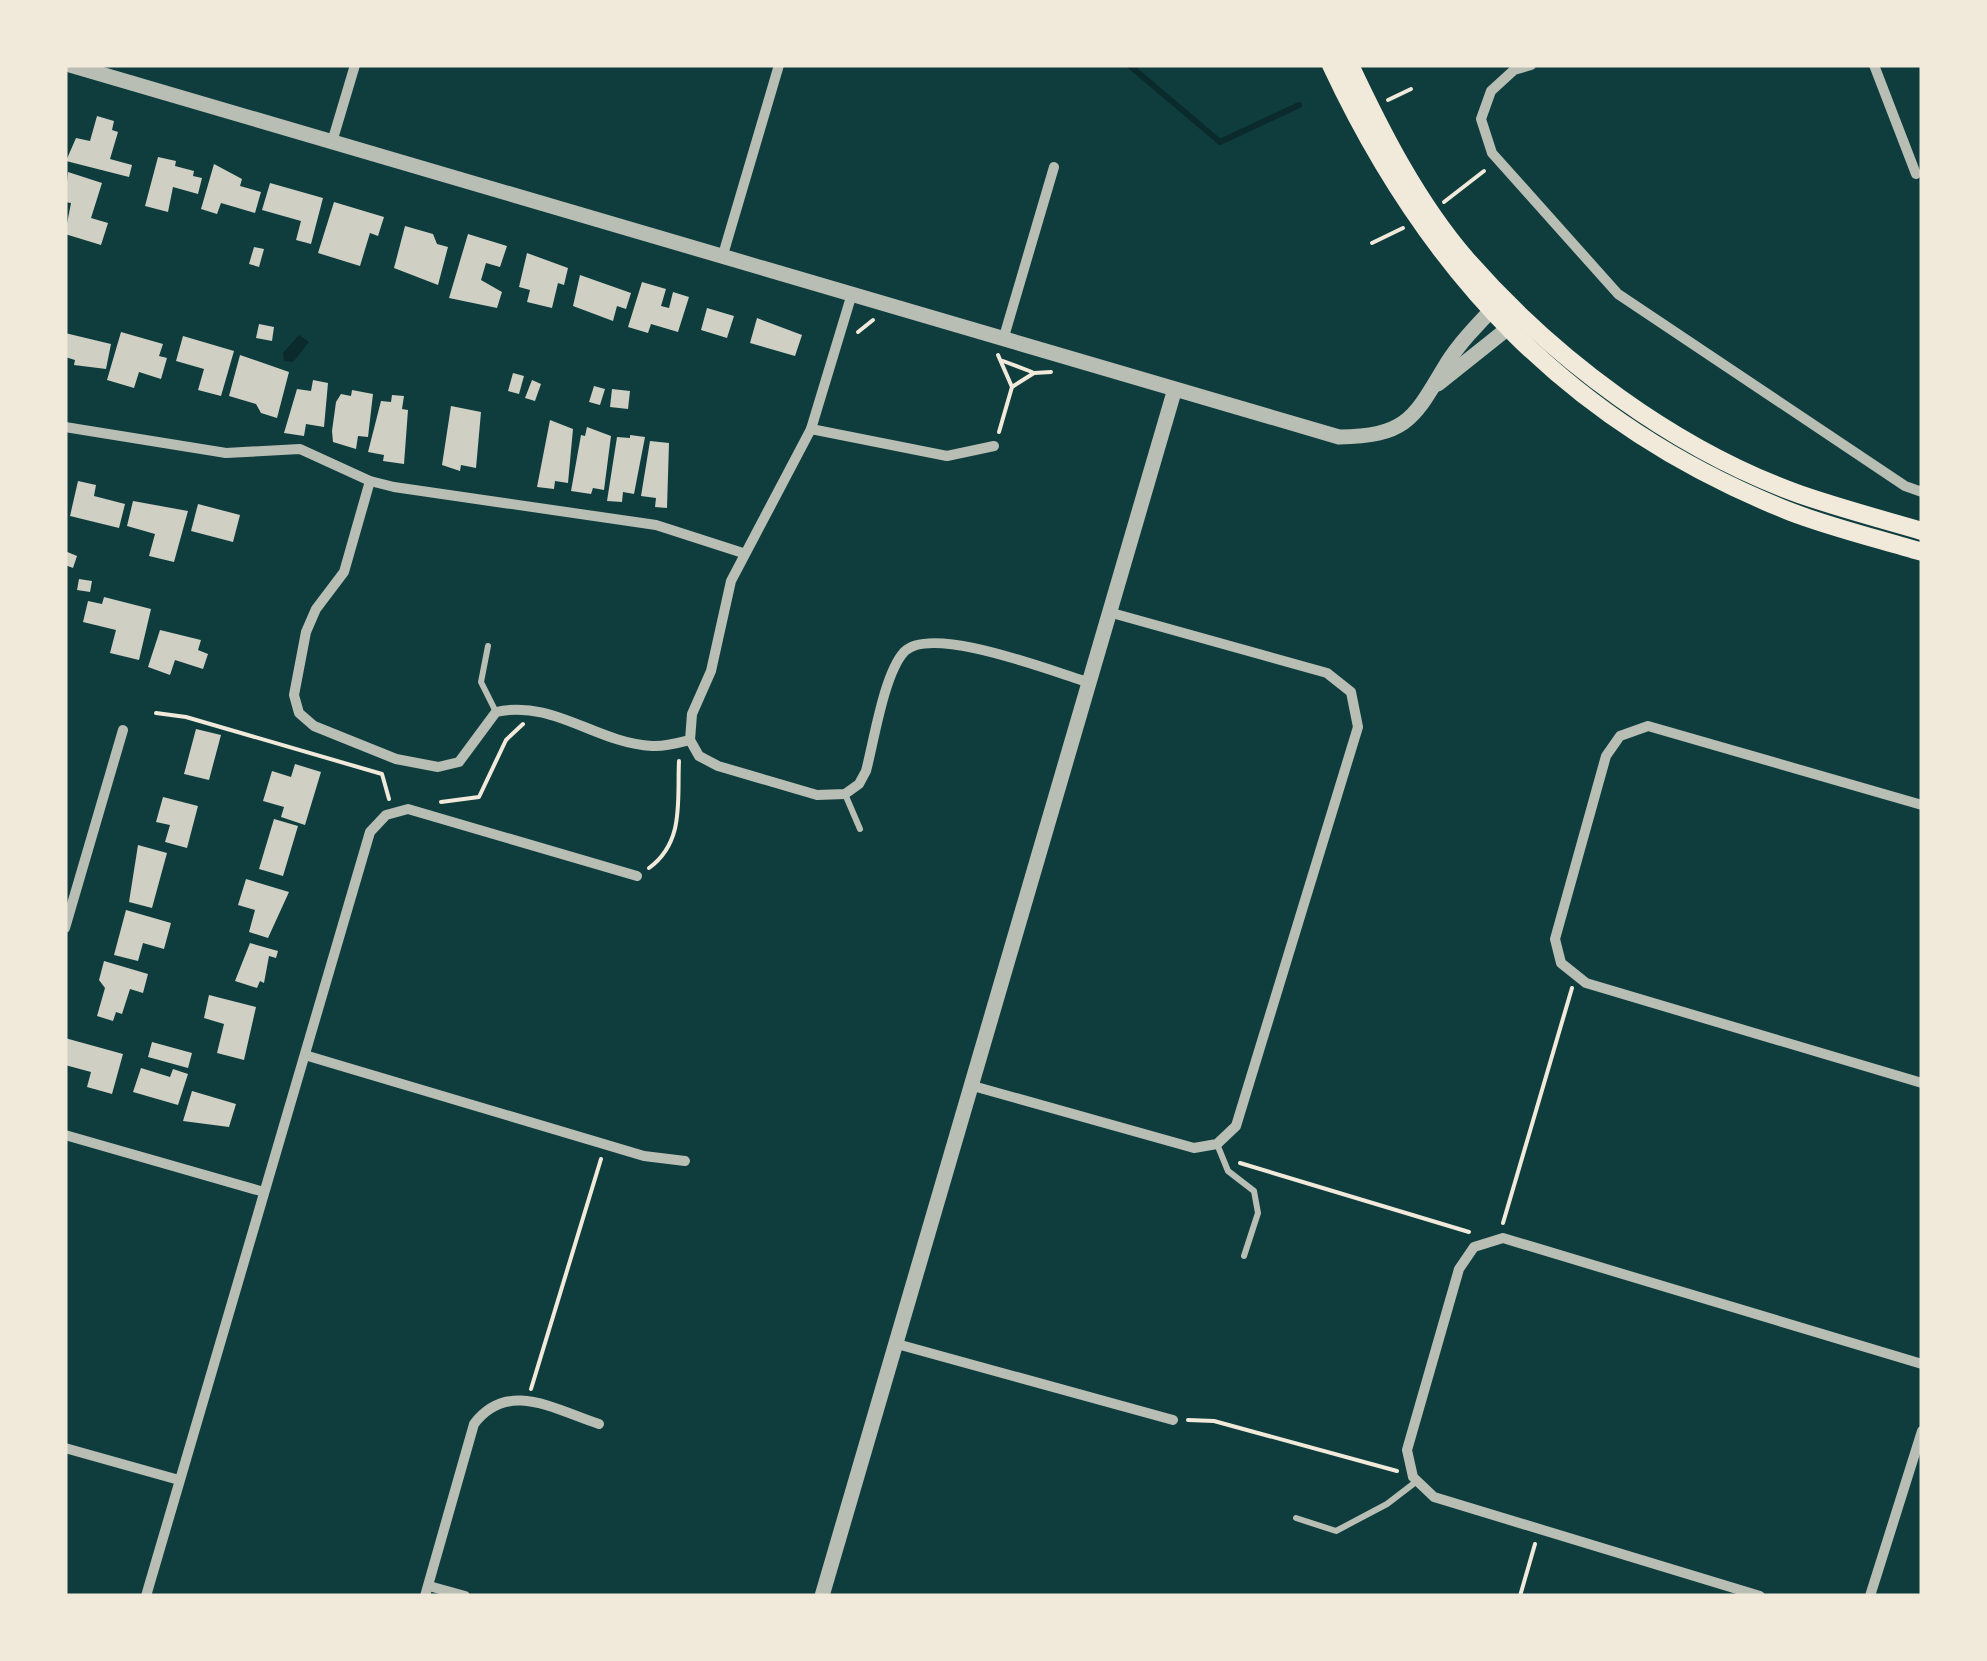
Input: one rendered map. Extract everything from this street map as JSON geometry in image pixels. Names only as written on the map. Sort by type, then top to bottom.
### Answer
[{"type":"main road","points":[[1330,65],[1403,202],[1506,330],[1564,380],[1638,434],[1714,477],[1793,512],[1922,552]]},
{"type":"main road","points":[[1350,65],[1416,190],[1466,259],[1576,363],[1647,416],[1719,459],[1798,494],[1922,531]]},
{"type":"street","points":[[70,65],[1070,362],[1339,437],[1382,436],[1414,414],[1438,384],[1523,316]]},
{"type":"street","points":[[332,142],[355,65]]},
{"type":"street","points":[[722,258],[779,65]]},
{"type":"street","points":[[1532,65],[1514,70],[1490,91],[1481,119],[1492,152],[1618,294],[1888,476],[1922,492]]},
{"type":"street","points":[[1874,65],[1916,174]]},
{"type":"street","points":[[1003,342],[1054,167]]},
{"type":"street","points":[[852,296],[812,429],[742,553],[719,623],[711,671],[692,714],[690,740],[699,756],[718,766],[817,795],[844,794],[860,784],[866,771],[893,674],[909,647],[934,642],[968,647],[1091,683]]},
{"type":"street","points":[[1438,384],[1446,365],[1504,296]]},
{"type":"street","points":[[822,1596],[1174,392]]},
{"type":"street","points":[[65,427],[226,454],[300,449],[370,481],[656,525],[742,553]]},
{"type":"street","points":[[812,429],[947,456],[994,446]]},
{"type":"street","points":[[370,481],[346,566],[306,632],[294,695],[299,713],[314,726],[396,759],[438,767],[459,762],[496,712],[520,707],[552,713],[619,741],[654,747],[690,740]]},
{"type":"street","points":[[973,1086],[1194,1148],[1217,1144],[1236,1126],[1358,727],[1350,692],[1327,673],[1112,613]]},
{"type":"street","points":[[1922,805],[1648,726],[1620,736],[1606,756],[1555,939],[1561,963],[1576,977],[1922,1083]]},
{"type":"street","points":[[65,928],[123,730]]},
{"type":"street","points":[[146,1596],[264,1192],[308,1056],[370,832],[386,815],[408,809],[638,876]]},
{"type":"street","points":[[308,1056],[644,1156],[686,1162]]},
{"type":"street","points":[[65,1135],[264,1192]]},
{"type":"street","points":[[1760,1596],[1434,1497],[1417,1481],[1407,1450],[1459,1269],[1474,1246],[1503,1238],[1922,1364]]},
{"type":"street","points":[[897,1344],[1173,1420]]},
{"type":"street","points":[[465,1596],[427,1591],[474,1424],[496,1402],[526,1401],[599,1424]]},
{"type":"street","points":[[1870,1596],[1922,1431]]},
{"type":"street","points":[[65,1448],[179,1480]]},
{"type":"lane","points":[[488,646],[481,682],[496,712]]},
{"type":"lane","points":[[844,794],[860,829]]},
{"type":"lane","points":[[1217,1144],[1228,1172],[1254,1191],[1258,1213],[1244,1256]]},
{"type":"lane","points":[[1296,1518],[1336,1531],[1387,1504],[1417,1481]]},
{"type":"path","points":[[1382,104],[1411,89]]},
{"type":"path","points":[[855,338],[869,321],[886,318]]},
{"type":"path","points":[[982,335],[979,344],[1003,361],[1034,373],[1068,370],[1070,362]]},
{"type":"path","points":[[994,446],[1012,387],[1003,361]]},
{"type":"path","points":[[1012,387],[1034,373]]},
{"type":"path","points":[[156,713],[186,717],[382,774],[394,813]]},
{"type":"path","points":[[430,802],[479,797],[506,740],[523,724],[548,722],[552,713]]},
{"type":"path","points":[[638,876],[660,860],[676,830],[679,762]]},
{"type":"path","points":[[388,796],[404,794]]},
{"type":"path","points":[[1503,1238],[1506,1208],[1576,977]]},
{"type":"path","points":[[1217,1144],[1226,1160],[1459,1226],[1469,1232],[1474,1246]]},
{"type":"path","points":[[526,1401],[606,1145]]},
{"type":"path","points":[[1173,1420],[1214,1420],[1372,1466],[1396,1471],[1411,1467]]},
{"type":"path","points":[[1520,1596],[1540,1530]]},
{"type":"water","points":[[299,335],[309,342],[293,362],[284,361],[283,353]]},
{"type":"building","points":[[97,116],[114,121],[112,130],[118,132],[110,159],[132,165],[129,177],[66,161],[76,138],[90,141]]},
{"type":"building","points":[[158,157],[176,161],[175,166],[194,171],[193,176],[202,178],[198,194],[173,187],[168,212],[145,206]]},
{"type":"building","points":[[214,164],[242,179],[240,186],[261,192],[255,213],[221,203],[217,214],[201,209]]},
{"type":"building","points":[[68,172],[102,183],[91,218],[108,223],[101,245],[65,234],[71,203],[65,202]]},
{"type":"building","points":[[270,183],[323,198],[311,244],[296,240],[301,221],[262,210]]},
{"type":"building","points":[[334,202],[384,217],[378,236],[370,233],[360,266],[318,253]]},
{"type":"building","points":[[405,226],[433,234],[437,244],[448,247],[438,285],[394,268]]},
{"type":"building","points":[[468,234],[507,246],[500,267],[486,263],[481,280],[502,292],[497,308],[449,298]]},
{"type":"building","points":[[254,247],[264,249],[259,267],[249,264]]},
{"type":"building","points":[[527,253],[568,268],[564,285],[558,283],[552,308],[527,302],[530,290],[519,287]]},
{"type":"building","points":[[580,275],[631,293],[626,309],[617,306],[613,321],[573,306]]},
{"type":"building","points":[[642,282],[666,289],[661,306],[669,308],[673,292],[689,297],[678,332],[651,324],[648,333],[628,327]]},
{"type":"building","points":[[707,308],[734,316],[727,338],[701,330]]},
{"type":"building","points":[[757,318],[802,335],[795,356],[750,343]]},
{"type":"building","points":[[259,324],[274,327],[272,341],[256,338]]},
{"type":"building","points":[[121,332],[163,344],[159,356],[167,358],[161,379],[139,372],[134,388],[107,380]]},
{"type":"building","points":[[65,333],[111,344],[106,369],[74,365],[75,360],[65,357]]},
{"type":"building","points":[[183,336],[234,351],[221,396],[198,390],[204,369],[176,361]]},
{"type":"building","points":[[240,355],[289,372],[277,418],[261,413],[256,404],[229,396]]},
{"type":"building","points":[[513,373],[524,376],[519,394],[508,391]]},
{"type":"building","points":[[313,380],[328,383],[324,427],[306,424],[304,436],[284,433],[297,389],[311,391]]},
{"type":"building","points":[[532,380],[541,384],[535,401],[525,398]]},
{"type":"building","points":[[594,386],[605,389],[600,405],[589,402]]},
{"type":"building","points":[[612,389],[630,391],[628,409],[610,407]]},
{"type":"building","points":[[352,390],[373,394],[368,437],[358,436],[356,449],[333,442],[332,431],[336,402],[341,394],[351,396]]},
{"type":"building","points":[[392,395],[404,396],[402,409],[408,410],[404,464],[383,461],[384,455],[368,452],[381,401],[391,402]]},
{"type":"building","points":[[451,406],[481,412],[476,468],[461,465],[460,471],[442,465]]},
{"type":"building","points":[[550,420],[573,429],[568,483],[555,481],[554,489],[537,487]]},
{"type":"building","points":[[587,427],[611,436],[604,490],[593,488],[591,494],[571,491],[581,435],[585,436]]},
{"type":"building","points":[[617,437],[645,437],[634,494],[623,492],[622,502],[607,501]]},
{"type":"building","points":[[650,441],[669,443],[667,508],[655,507],[656,498],[641,496]]},
{"type":"building","points":[[78,481],[96,485],[94,496],[125,504],[119,528],[70,516]]},
{"type":"building","points":[[133,501],[188,511],[174,562],[149,556],[155,534],[127,526]]},
{"type":"building","points":[[198,504],[240,515],[233,542],[191,531]]},
{"type":"building","points":[[65,551],[77,556],[73,568],[65,565]]},
{"type":"building","points":[[79,579],[92,581],[90,592],[77,590]]},
{"type":"building","points":[[104,597],[151,609],[139,660],[110,653],[116,630],[83,622],[88,601],[102,604]]},
{"type":"building","points":[[160,630],[201,640],[198,650],[208,654],[203,669],[175,660],[170,675],[148,667]]},
{"type":"building","points":[[196,729],[221,735],[209,780],[184,774]]},
{"type":"building","points":[[295,764],[321,772],[305,825],[281,817],[284,807],[263,801],[272,771],[291,777]]},
{"type":"building","points":[[163,797],[198,806],[187,848],[165,842],[170,825],[156,822]]},
{"type":"building","points":[[274,819],[298,826],[283,876],[259,869]]},
{"type":"building","points":[[138,845],[167,853],[152,908],[129,902]]},
{"type":"building","points":[[246,879],[289,892],[268,938],[249,932],[255,910],[238,905]]},
{"type":"building","points":[[126,910],[171,923],[164,949],[143,943],[138,961],[114,955]]},
{"type":"building","points":[[250,943],[278,951],[276,958],[269,956],[264,983],[260,981],[257,988],[235,981]]},
{"type":"building","points":[[104,961],[148,974],[143,993],[130,989],[122,1014],[116,1012],[113,1021],[97,1016],[105,988],[99,980]]},
{"type":"building","points":[[209,995],[256,1007],[244,1060],[217,1053],[224,1024],[204,1018]]},
{"type":"building","points":[[65,1038],[123,1054],[112,1094],[87,1087],[91,1072],[65,1065]]},
{"type":"building","points":[[152,1042],[192,1053],[188,1068],[148,1057]]},
{"type":"building","points":[[141,1068],[170,1077],[173,1069],[188,1074],[178,1105],[133,1092]]},
{"type":"building","points":[[192,1091],[236,1104],[229,1127],[183,1121]]},
{"type":"waterway","points":[[1129,65],[1220,142],[1299,105]]}]
